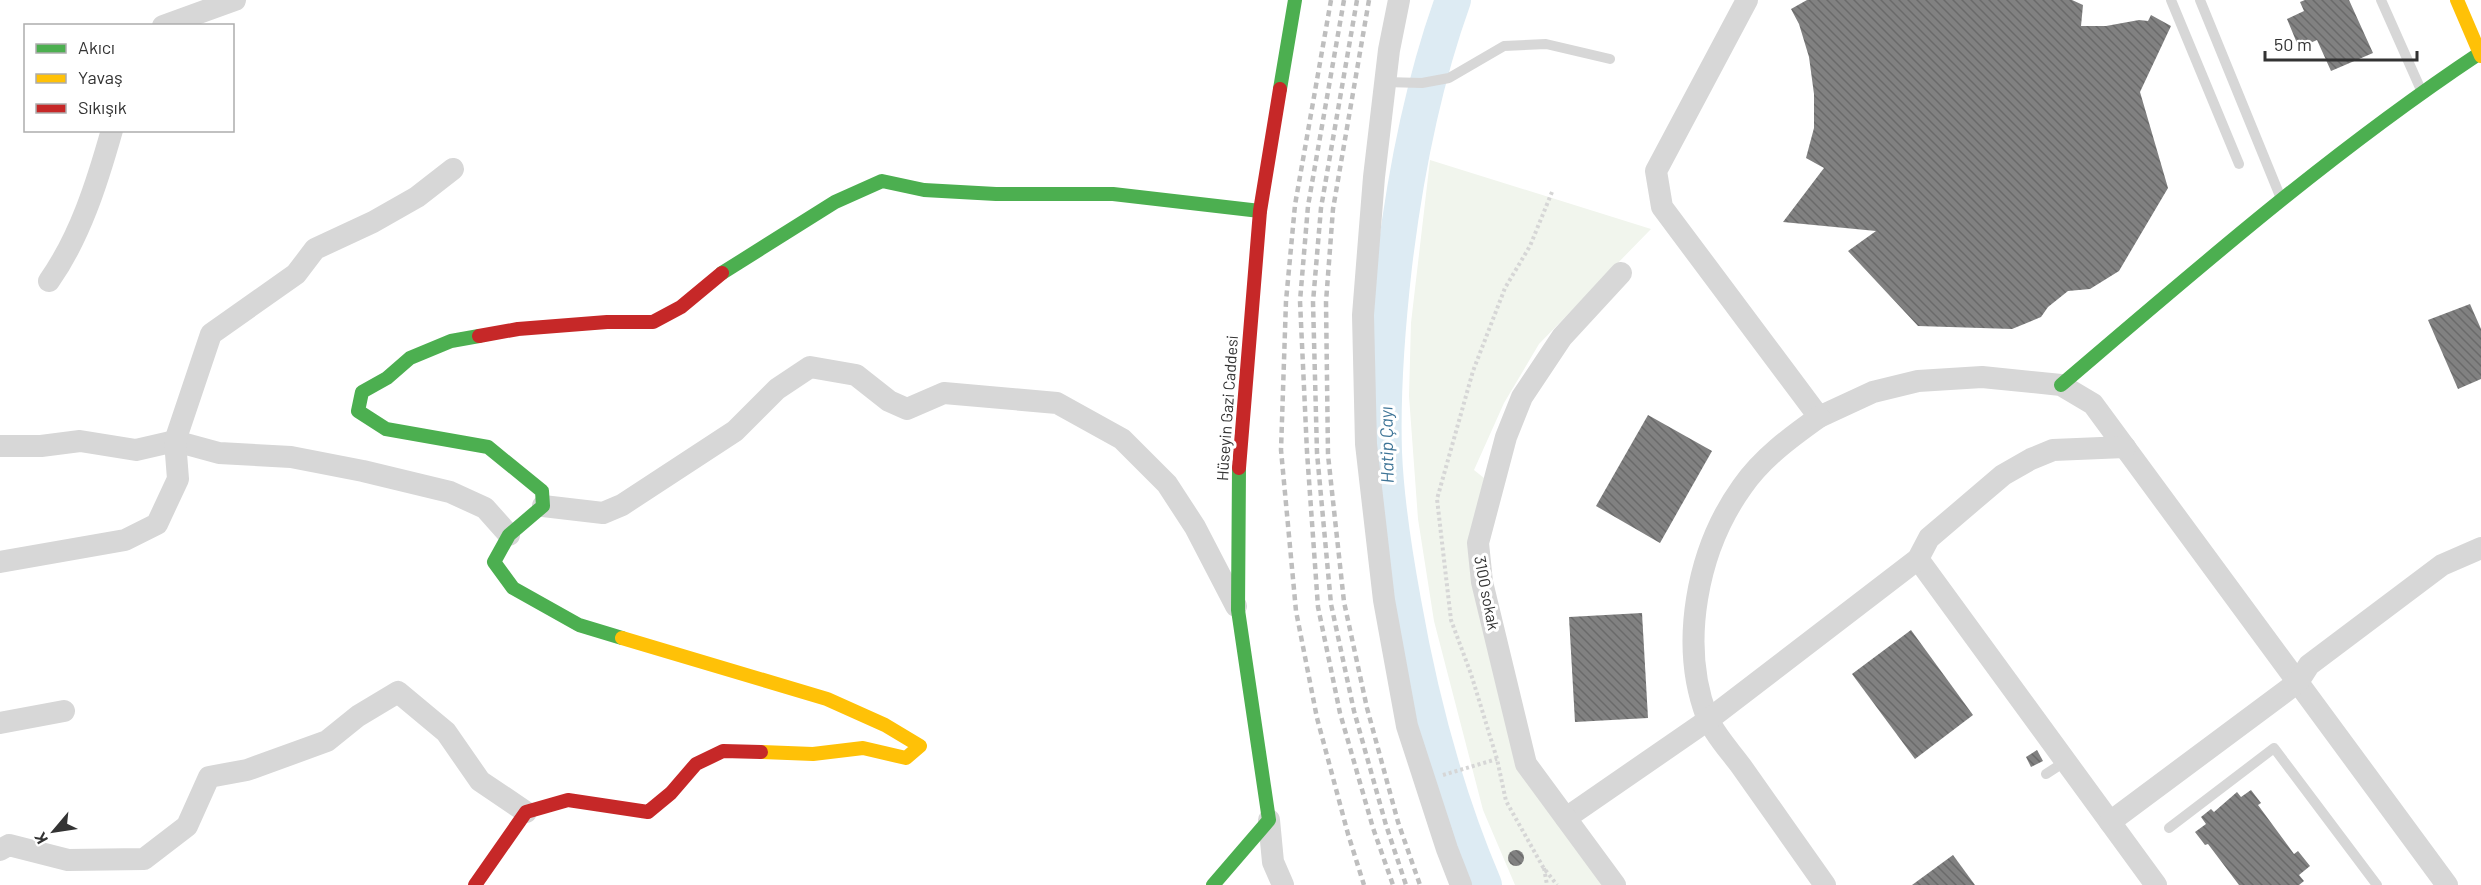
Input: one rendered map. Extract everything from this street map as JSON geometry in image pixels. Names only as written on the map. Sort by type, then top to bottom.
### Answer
[{"type":"main road","name":"Hüseyin Gazi Caddesi","points":[[1269,820],[1238,610],[1238,475],[1260,211],[1295,0]]},
{"type":"main road","points":[[2061,385],[2282,199],[2421,90],[2480,54],[2457,0]]},
{"type":"main road","points":[[475,885],[526,812],[568,800],[648,812],[671,793],[696,764],[723,751],[813,754],[863,748],[906,758],[920,746],[885,725],[827,699],[579,625],[513,588],[494,562],[509,535],[543,506],[542,491],[488,447],[386,429],[358,411],[362,392],[387,378],[410,358],[451,341],[518,329],[607,322],[653,322],[681,306],[723,272],[836,202],[882,181],[924,190],[996,194],[1113,194],[1260,211]]},
{"type":"main road","points":[[1213,885],[1269,820]]},
{"type":"street","points":[[169,24],[235,0]]},
{"type":"street","points":[[1399,0],[1385,82],[1374,177],[1363,315],[1366,444],[1384,600],[1407,726],[1446,849],[1461,885]]},
{"type":"street","points":[[1747,0],[1656,171],[1662,207],[1819,417]]},
{"type":"street","points":[[49,281],[66,257],[96,183],[111,132]]},
{"type":"street","points":[[0,562],[125,540],[157,524],[178,479],[175,441],[211,334],[296,274],[315,249],[373,222],[417,197],[453,169]]},
{"type":"street","name":"3100 sokak","points":[[1615,885],[1526,764],[1482,582],[1478,543],[1506,437],[1522,397],[1562,337],[1621,273]]},
{"type":"street","points":[[543,506],[603,513],[622,505],[735,431],[777,389],[810,367],[856,375],[889,401],[907,409],[944,393],[1057,403],[1122,439],[1167,484],[1195,527],[1238,610]]},
{"type":"street","points":[[1825,885],[1708,720],[1698,687],[1694,642],[1698,589],[1716,533],[1742,487],[1779,446],[1819,417],[1873,392],[1918,381],[1982,377],[2061,385],[2093,404],[2447,885]]},
{"type":"street","points":[[0,446],[41,446],[80,441],[136,450],[175,441],[219,453],[291,457],[363,471],[450,492],[485,508],[509,535]]},
{"type":"street","points":[[1566,818],[1708,720],[1918,559],[1929,538],[2002,475],[2053,450],[2125,447]]},
{"type":"street","points":[[2110,822],[2298,682],[2309,665],[2442,565],[2481,548]]},
{"type":"street","points":[[1918,559],[2156,885]]},
{"type":"street","points":[[0,850],[9,846],[69,860],[144,859],[187,826],[210,777],[247,770],[327,741],[358,716],[398,692],[446,732],[480,782],[526,812]]},
{"type":"street","points":[[0,723],[64,711]]},
{"type":"street","points":[[1269,820],[1273,862],[1283,885]]},
{"type":"lane","points":[[2171,0],[2239,164]]},
{"type":"lane","points":[[2200,0],[2282,199]]},
{"type":"lane","points":[[2381,0],[2421,90]]},
{"type":"lane","points":[[1385,82],[1422,83],[1449,78],[1504,46],[1546,44],[1610,59]]},
{"type":"lane","points":[[2169,828],[2274,748],[2377,885]]},
{"type":"lane","points":[[2046,774],[2066,761]]},
{"type":"path","points":[[1439,776],[1497,759]]},
{"type":"shaded area","points":[[1430,160],[1651,229],[1539,344],[1504,403],[1474,470],[1484,478],[1468,544],[1509,731],[1607,885],[1515,885],[1483,810],[1434,621],[1418,519],[1409,396],[1411,323]]},
{"type":"building","points":[[1807,0],[2072,0],[2083,5],[2081,26],[2106,26],[2139,20],[2148,21],[2151,15],[2171,26],[2140,92],[2168,188],[2119,271],[2090,289],[2068,291],[2048,307],[2041,317],[2012,329],[1918,326],[1848,251],[1876,231],[1783,222],[1824,168],[1806,158],[1814,128],[1814,94],[1809,57],[1799,24],[1791,9]]},
{"type":"building","points":[[2349,0],[2373,53],[2331,71],[2317,40],[2299,48],[2287,19],[2304,11],[2300,2]]},
{"type":"building","points":[[2470,304],[2481,329],[2481,379],[2458,389],[2428,320]]},
{"type":"building","points":[[1648,415],[1712,451],[1660,543],[1596,506]]},
{"type":"building","points":[[1642,613],[1648,718],[1575,722],[1569,617]]},
{"type":"building","points":[[1911,630],[1973,715],[1915,759],[1852,674]]},
{"type":"building","points":[[2037,750],[2043,761],[2031,767],[2026,757]]},
{"type":"building","points":[[2251,790],[2261,803],[2258,805],[2294,854],[2298,851],[2310,866],[2299,875],[2304,881],[2299,885],[2239,885],[2208,844],[2205,845],[2195,832],[2206,824],[2201,817],[2211,809],[2214,812],[2237,792],[2241,797]]},
{"type":"building","points":[[1516,850],[1524,858],[1516,866],[1508,858]]},
{"type":"building","points":[[1953,855],[1975,885],[1912,885]]},
{"type":"waterway","name":"Hatip Çayı","points":[[1453,0],[1432,65],[1416,131],[1404,198],[1387,336],[1384,382],[1384,452],[1394,546],[1417,674],[1435,745],[1457,816],[1484,885]]},
{"type":"railway","points":[[1331,0],[1295,205],[1286,301],[1281,450],[1296,611],[1317,718],[1364,885]]},
{"type":"railway","points":[[1344,0],[1308,206],[1300,301],[1307,452],[1318,607],[1340,713],[1373,828],[1393,885]]},
{"type":"railway","points":[[1357,0],[1321,208],[1313,302],[1317,453],[1331,604],[1354,711],[1386,825],[1406,885]]},
{"type":"railway","points":[[1369,0],[1333,209],[1326,302],[1328,455],[1344,602],[1367,708],[1398,822],[1420,885]]},
{"type":"traffic: fast","points":[[1280,89],[1295,0]]},
{"type":"traffic: fast","points":[[2061,385],[2214,255],[2318,171],[2371,130],[2480,53]]},
{"type":"traffic: fast","points":[[722,273],[835,202],[882,181],[924,190],[996,194],[1113,194],[1260,211]]},
{"type":"traffic: fast","points":[[479,336],[451,341],[410,358],[387,378],[362,392],[358,411],[386,429],[488,447],[542,491],[543,506],[509,535],[494,562],[513,588],[579,625],[622,638]]},
{"type":"traffic: fast","points":[[1213,885],[1269,820],[1238,610],[1239,468]]},
{"type":"traffic: slow","points":[[2457,0],[2481,56]]},
{"type":"traffic: slow","points":[[622,638],[827,699],[885,725],[920,746],[906,758],[863,748],[813,754],[761,752]]},
{"type":"traffic: jam","points":[[1239,468],[1260,211],[1280,89]]},
{"type":"traffic: jam","points":[[479,336],[518,329],[607,322],[653,322],[681,307],[722,273]]},
{"type":"traffic: jam","points":[[475,885],[526,812],[568,800],[648,812],[671,793],[696,764],[723,751],[761,752]]}]
